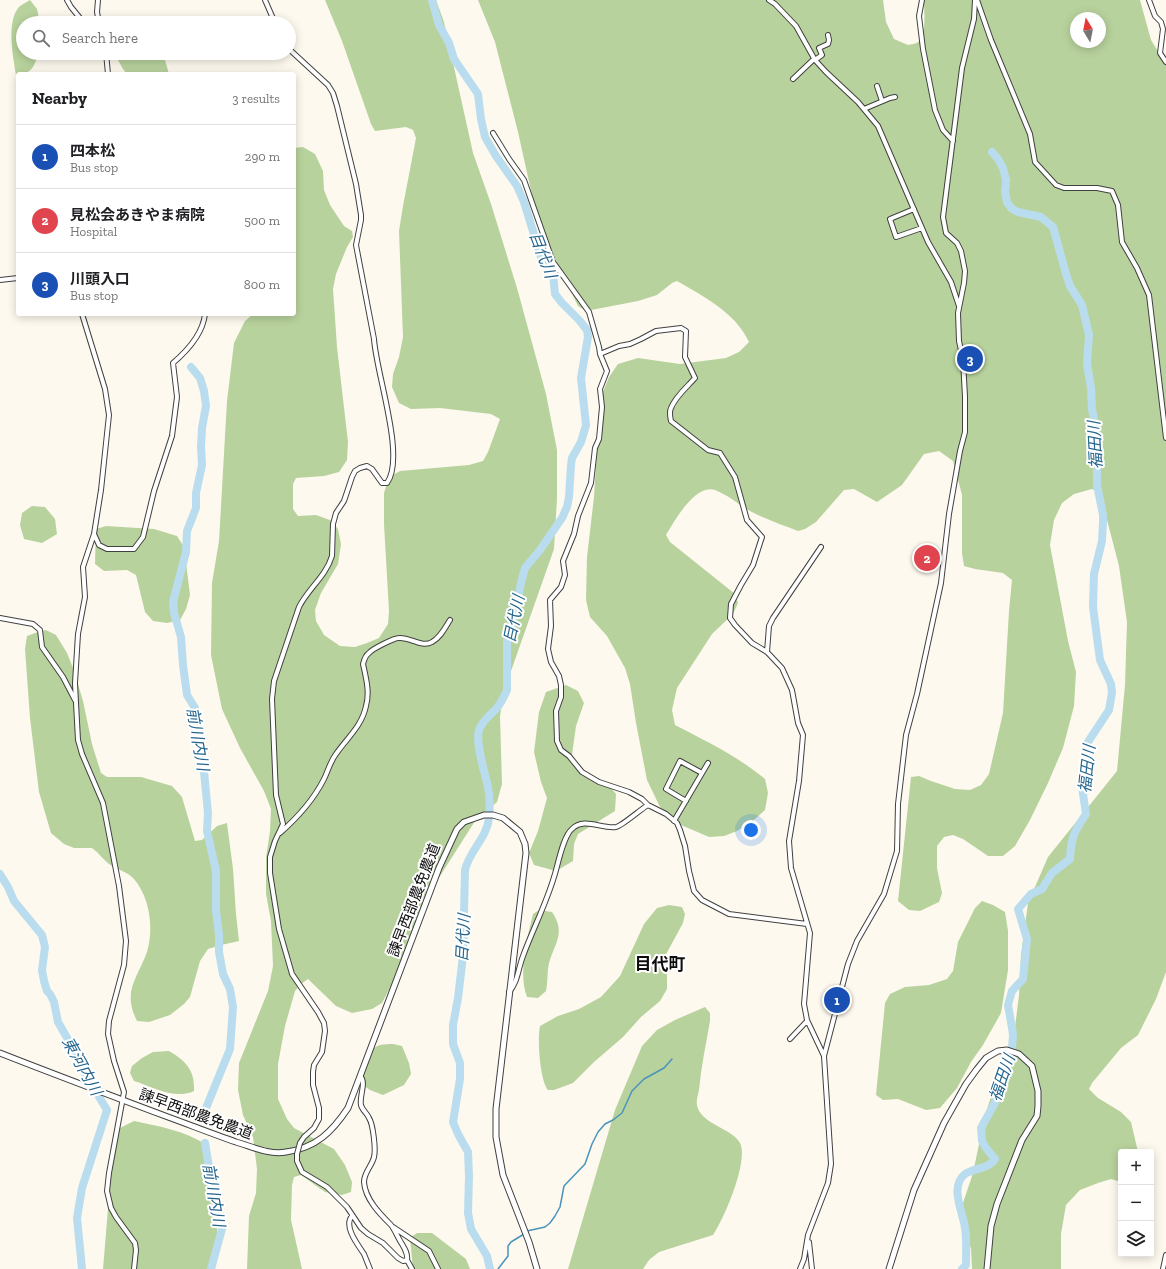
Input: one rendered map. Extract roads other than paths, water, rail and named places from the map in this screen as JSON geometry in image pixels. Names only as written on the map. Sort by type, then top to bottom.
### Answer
[{"type":"street","points":[[67,0],[78,16]]},
{"type":"street","points":[[98,0],[98,16]]},
{"type":"street","points":[[265,0],[272,16]]},
{"type":"street","points":[[769,0],[775,4],[796,26],[815,60],[858,102],[878,126],[928,242],[951,282],[959,306]]},
{"type":"street","points":[[922,0],[919,16],[923,48],[935,110],[943,130],[953,141]]},
{"type":"street","points":[[800,1269],[804,1259],[808,1235],[828,1183],[831,1164],[824,1056],[848,964],[857,941],[884,894],[897,851],[898,804],[906,735],[917,694],[941,583],[949,514],[960,451],[965,432],[963,360],[959,341],[959,306],[965,271],[961,251],[957,243],[946,233],[943,216],[962,68],[974,19],[976,0]]},
{"type":"street","points":[[976,0],[1030,134],[1035,162],[1056,185],[1064,188],[1097,188],[1112,191],[1116,197],[1122,242],[1150,295],[1166,438]]},
{"type":"street","points":[[1149,0],[1155,16],[1161,22],[1163,29],[1160,53],[1166,62]]},
{"type":"street","points":[[793,79],[822,55],[819,48],[828,44],[828,35]]},
{"type":"street","points":[[296,55],[318,74],[333,93],[356,184],[361,215],[356,245],[392,436],[393,458],[391,477],[387,483],[382,483],[372,469],[367,466],[360,468],[352,477],[344,501],[336,513],[333,524],[331,561],[299,607],[274,681],[272,717],[276,795],[283,824],[270,857],[270,873],[279,929],[292,974],[318,1012],[324,1023],[325,1031],[322,1052],[314,1065],[313,1072],[313,1085],[319,1108],[319,1119],[314,1128],[300,1143],[297,1161],[302,1172],[327,1187],[347,1207],[361,1228],[383,1243],[398,1258],[403,1261],[407,1260]]},
{"type":"street","points":[[107,60],[108,72]]},
{"type":"street","points":[[876,86],[882,101]]},
{"type":"street","points":[[864,109],[895,97]]},
{"type":"street","points":[[493,133],[524,180],[553,262],[589,312],[600,354],[607,371],[600,389],[602,407],[599,439],[595,448],[591,483],[578,516],[574,534],[563,561],[565,575],[561,587],[550,600],[551,626],[548,649],[551,662],[559,676],[561,684],[560,697],[556,711],[557,741],[561,750],[569,756],[582,772],[599,782],[629,792],[642,799],[648,805],[666,814],[674,821],[680,830],[685,846],[694,891],[702,900],[729,914],[807,924]]},
{"type":"street","points":[[914,209],[890,219],[896,237],[922,228]]},
{"type":"street","points":[[0,280],[16,278]]},
{"type":"street","points":[[83,316],[105,389],[109,409],[101,490],[94,534],[83,567],[85,598],[78,634],[75,683],[76,703],[78,740],[82,754],[103,803],[119,886],[126,941],[124,965],[110,1014],[108,1034],[114,1061],[124,1092],[107,1191],[111,1208],[135,1243],[136,1250],[134,1269]]},
{"type":"street","points":[[94,534],[99,545],[107,549],[134,549],[143,537],[154,492],[172,436],[177,398],[173,363],[188,348],[205,316]]},
{"type":"street","points":[[600,354],[619,346],[630,344],[656,331],[681,328],[686,331],[684,357],[690,369],[694,373],[694,378],[671,408],[671,421],[708,450],[720,453],[735,477],[748,520],[762,537],[753,565],[740,584],[732,604],[730,618],[752,643],[766,652],[782,668],[792,690],[798,723],[803,735],[799,781],[790,841],[791,868],[810,933],[804,1004],[807,1021],[824,1056]]},
{"type":"street","points":[[766,652],[769,639],[769,626],[773,618],[821,547]]},
{"type":"street","points":[[0,618],[33,624],[40,630],[42,647],[63,677],[76,703]]},
{"type":"street","points":[[278,834],[289,825],[314,796],[324,780],[330,764],[336,754],[357,728],[366,707],[368,693],[363,664],[364,659],[369,652],[400,637],[417,643],[432,643],[450,620]]},
{"type":"street","points":[[686,801],[666,789],[680,761],[702,773]]},
{"type":"street","points":[[674,821],[708,763]]},
{"type":"street","points":[[509,992],[515,985],[523,958],[553,881],[564,839],[572,829],[578,825],[586,823],[616,827],[622,825],[648,805]]},
{"type":"street","name":"諫早西部農免農道","points":[[0,1053],[219,1136],[266,1152],[298,1150],[310,1145],[320,1140],[332,1130],[348,1108],[430,890],[457,829],[464,822],[475,817],[493,815],[503,818],[520,832],[525,844],[526,853],[524,881],[509,992],[496,1109],[496,1137],[503,1175],[529,1242],[537,1269]]},
{"type":"street","points":[[790,1039],[807,1021]]},
{"type":"street","points":[[889,1269],[914,1190],[944,1123],[966,1084],[986,1058],[998,1051],[1007,1050],[1014,1052],[1027,1060],[1032,1066],[1038,1091],[1038,1106],[1037,1116],[1022,1140],[997,1204],[992,1226],[987,1269]]},
{"type":"street","points":[[360,1076],[363,1078],[364,1082],[360,1097],[362,1107],[370,1118],[374,1146],[374,1156],[366,1174],[364,1183],[368,1197],[388,1223],[429,1251],[438,1269]]},
{"type":"street","points":[[352,1216],[349,1224],[352,1236],[364,1254],[370,1269]]},
{"type":"street","points":[[391,1225],[406,1251],[408,1256],[407,1260],[412,1269]]},
{"type":"street","points":[[808,1235],[812,1269]]},
{"type":"street","points":[[1163,1269],[1166,1255]]},
{"type":"waterway","name":"目代川","points":[[432,0],[439,25],[449,43],[454,59],[478,94],[485,137],[517,186],[524,202],[541,257],[553,274],[555,294],[587,330],[588,337],[581,378],[586,425],[581,442],[572,458],[567,507],[562,518],[540,550],[525,568],[513,623],[507,641],[507,690],[498,707],[482,724],[478,736],[479,750],[489,791],[490,802],[488,825],[470,857],[465,870],[463,956],[453,1025],[453,1044],[460,1063],[460,1079],[453,1122],[468,1152],[468,1213],[471,1229],[487,1256],[490,1269]]},
{"type":"waterway","name":"福田川","points":[[962,1269],[966,1265],[966,1237],[964,1222],[958,1200],[958,1186],[960,1179],[965,1174],[985,1167],[995,1159],[982,1141],[981,1128],[997,1099],[998,1083],[1003,1077],[1010,1061],[1013,1034],[1008,1005],[1012,991],[1023,979],[1027,939],[1018,909],[1031,894],[1042,889],[1052,873],[1070,859],[1071,845],[1074,835],[1086,814],[1082,787],[1090,774],[1087,759],[1088,742],[1109,710],[1112,693],[1111,684],[1100,660],[1093,607],[1094,574],[1102,541],[1103,515],[1097,485],[1097,435],[1092,409],[1091,388],[1087,364],[1089,335],[1082,305],[1070,286],[1053,227],[1041,217],[1018,212],[1011,208],[1007,202],[1005,192],[1006,180],[1003,168],[992,152]]},
{"type":"waterway","name":"前川内川","points":[[191,367],[200,378],[206,406],[202,428],[202,465],[196,493],[196,508],[187,531],[186,552],[173,602],[174,613],[181,637],[187,695],[195,708],[202,751],[208,813],[207,831],[216,871],[216,911],[219,934],[219,952],[223,974],[230,989],[233,1007],[230,1049],[204,1113]]},
{"type":"waterway","name":"東河内川","points":[[0,874],[14,901],[42,935],[45,947],[42,970],[44,981],[47,991],[54,1002],[58,1022],[74,1050],[77,1060],[107,1110],[82,1188],[77,1218],[82,1269]]},
{"type":"waterway","points":[[527,1231],[545,1227],[550,1223],[560,1207],[564,1186],[585,1164],[598,1132],[605,1124],[622,1113],[632,1091],[644,1079],[664,1068],[672,1059]]},
{"type":"waterway","name":"前川内川","points":[[205,1143],[211,1191],[220,1214],[222,1229],[211,1269]]},
{"type":"waterway","points":[[498,1269],[508,1256],[508,1246],[511,1242],[524,1234]]},
{"type":"place","name":"川頭入口","points":[[970,359]]},
{"type":"place","name":"見松会あきやま病院","points":[[927,558]]},
{"type":"place","name":"四本松","points":[[837,1000]]},
{"type":"district","name":"目代町","points":[[660,964]]}]
